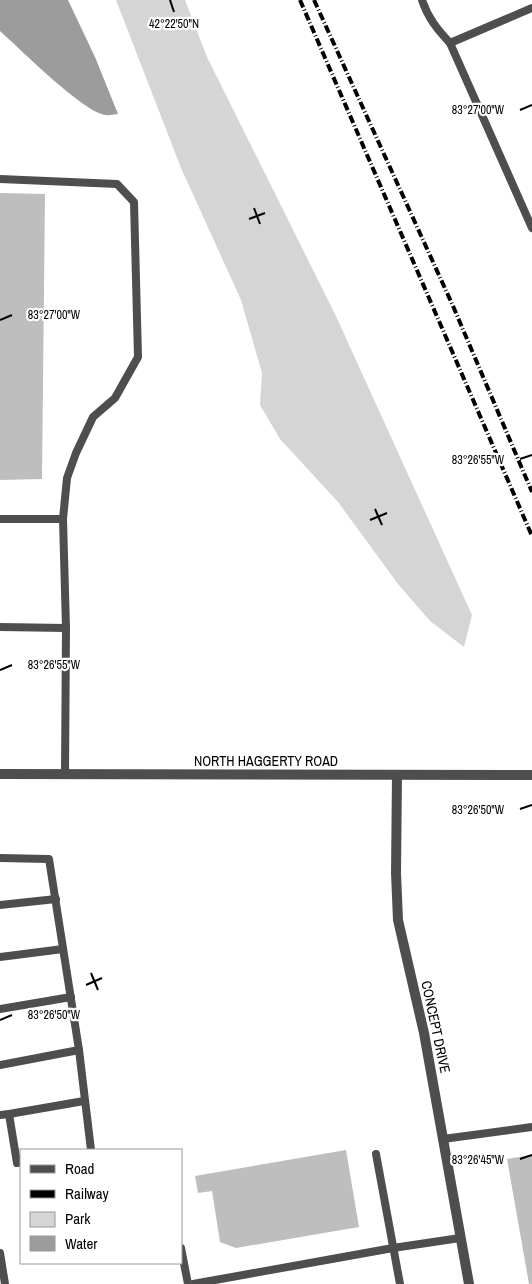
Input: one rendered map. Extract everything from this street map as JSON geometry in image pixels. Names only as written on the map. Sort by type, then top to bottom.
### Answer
[{"type":"street","name":"NORTH HAGGERTY ROAD","points":[[0,774],[532,775]]},
{"type":"street","name":"CONCEPT DRIVE","points":[[397,775],[396,873],[398,920],[424,1033],[469,1284]]},
{"type":"lane","points":[[422,0],[432,24],[450,43],[532,228]]},
{"type":"lane","points":[[450,43],[532,8]]},
{"type":"lane","points":[[0,179],[117,184],[134,202],[138,357],[115,398],[93,417],[76,453],[67,478],[63,518],[66,628],[65,774]]},
{"type":"lane","points":[[0,519],[63,518]]},
{"type":"lane","points":[[0,628],[66,628]]},
{"type":"lane","points":[[0,858],[49,859],[71,997],[91,1149]]},
{"type":"lane","points":[[0,905],[56,899]]},
{"type":"lane","points":[[0,958],[63,950]]},
{"type":"lane","points":[[0,1009],[71,997]]},
{"type":"lane","points":[[0,1065],[78,1050]]},
{"type":"lane","points":[[0,1115],[84,1101]]},
{"type":"lane","points":[[9,1114],[17,1163],[20,1162]]},
{"type":"lane","points":[[443,1139],[532,1127]]},
{"type":"lane","points":[[376,1154],[400,1284]]},
{"type":"lane","points":[[193,1284],[393,1248],[460,1238]]},
{"type":"lane","points":[[0,1253],[4,1284]]},
{"type":"lane","points":[[182,1253],[188,1284]]},
{"type":"green space","points":[[116,0],[185,0],[207,57],[335,314],[472,615],[464,647],[430,621],[398,584],[338,502],[280,439],[260,405],[262,373],[241,300],[181,168]]},
{"type":"water","points":[[0,0],[68,0],[95,57],[118,114],[106,115],[96,112],[83,104],[52,79],[0,31]]},
{"type":"building","points":[[0,193],[45,194],[42,479],[0,480]]},
{"type":"building","points":[[346,1150],[359,1227],[236,1248],[220,1242],[212,1191],[198,1193],[195,1176]]},
{"type":"building","points":[[532,1155],[532,1284],[529,1284],[507,1159]]},
{"type":"railway","points":[[300,0],[532,536]]},
{"type":"railway","points":[[314,0],[453,306],[532,492]]}]
